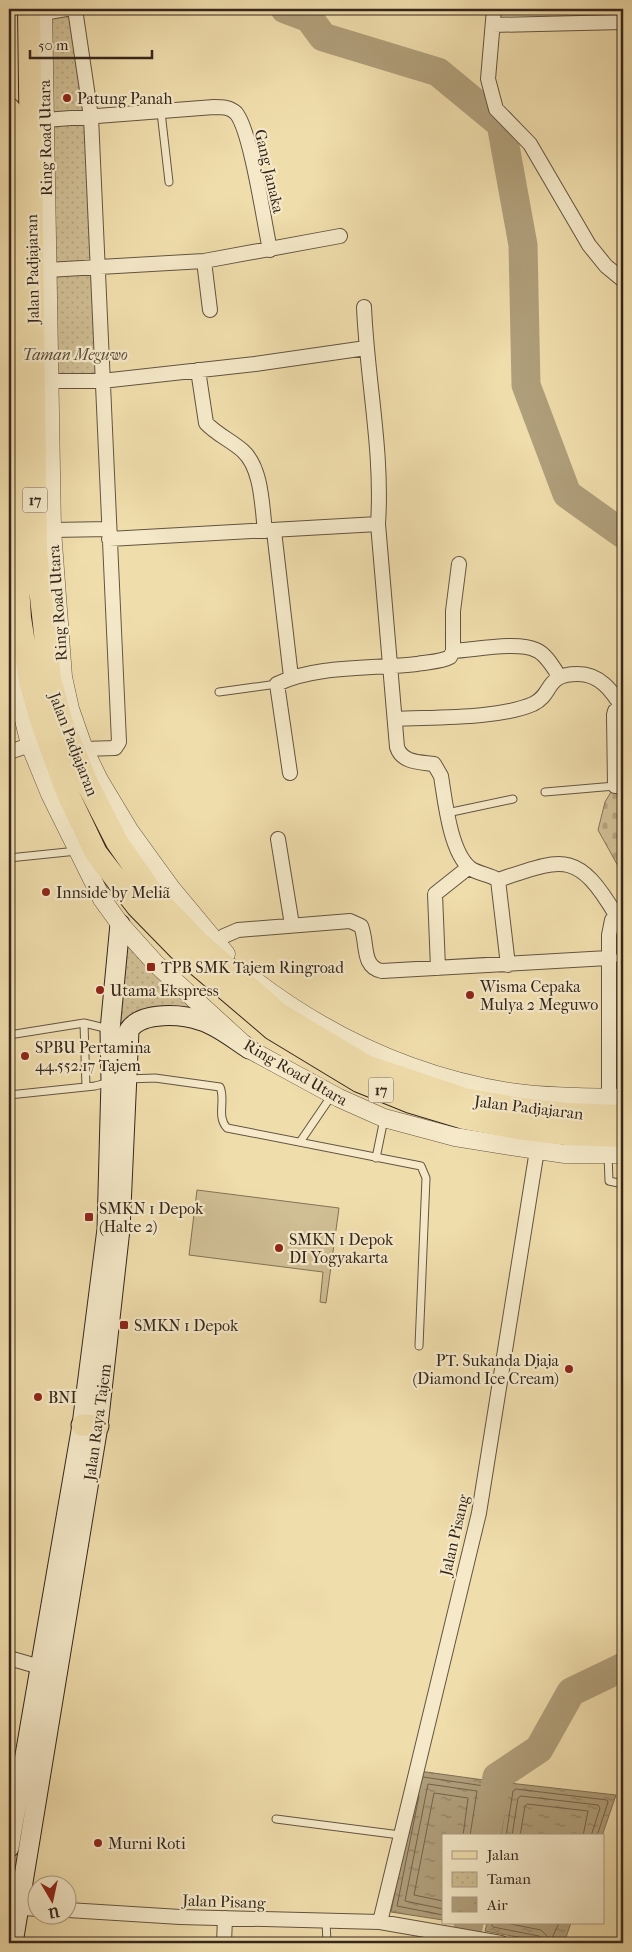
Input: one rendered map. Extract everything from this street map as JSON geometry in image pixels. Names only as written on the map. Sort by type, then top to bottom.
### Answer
[{"type":"highway","name":"Jalan Padjajaran","points":[[39,10],[42,455],[36,551],[50,678],[61,720],[87,784],[118,842],[156,898],[197,941],[279,1014],[366,1066],[464,1099],[514,1108],[566,1114],[623,1116]]},
{"type":"highway","name":"Jalan Padjajaran","points":[[9,109],[16,544],[20,618],[30,681],[42,723],[67,792],[96,853],[137,906],[179,949],[273,1029],[359,1081],[411,1102],[464,1118],[517,1128],[566,1134],[623,1136]]},
{"type":"main road","name":"Jalan Raya Tajem","points":[[13,1943],[13,1907],[120,1229],[119,1080],[110,1030],[120,924]]},
{"type":"main road","points":[[128,1037],[134,1022],[146,1018],[176,1017],[202,1021],[249,1049]]},
{"type":"main road","name":"Jalan Raya Tajem","points":[[119,1080],[128,1037]]},
{"type":"main road","name":"Jalan Raya Tajem","points":[[9,1848],[40,1667],[90,1426]]},
{"type":"street","points":[[39,10],[66,9]]},
{"type":"street","points":[[75,9],[91,116],[119,742],[115,748],[84,749]]},
{"type":"street","points":[[494,9],[488,79],[496,109],[530,144],[589,245],[606,266],[623,280]]},
{"type":"street","name":"Ring Road Utara","points":[[39,10],[45,120],[48,381],[42,455],[52,530],[63,677],[70,709],[84,749],[99,780],[129,830],[216,946],[250,976],[295,1009],[353,1042],[394,1060],[466,1083],[505,1091],[616,1098]]},
{"type":"street","points":[[493,25],[623,22]]},
{"type":"street","name":"Gang Janaka","points":[[45,120],[220,107],[234,111],[241,121],[248,142],[270,250]]},
{"type":"street","points":[[47,270],[204,261],[340,236]]},
{"type":"street","points":[[204,261],[210,310]]},
{"type":"street","points":[[364,307],[366,348],[379,453],[378,524],[397,747],[402,757],[434,764],[440,771],[447,813],[458,850],[468,867],[498,880],[542,866],[571,865],[598,886],[619,912],[609,935],[608,958],[616,1098]]},
{"type":"street","points":[[48,381],[102,381],[255,364],[366,348]]},
{"type":"street","points":[[198,370],[206,423],[242,450],[252,463],[270,531],[291,677]]},
{"type":"street","points":[[52,530],[109,534],[270,531],[378,524]]},
{"type":"street","points":[[290,773],[277,696],[277,684],[291,677],[391,667],[442,660],[450,657],[453,651],[453,611],[459,564]]},
{"type":"street","points":[[453,651],[513,647],[535,649],[547,659],[559,676]]},
{"type":"street","name":"Ring Road Utara","points":[[9,658],[30,745],[77,851],[102,899],[120,924],[156,964],[249,1049],[333,1094],[384,1118],[455,1137],[537,1150],[565,1154],[615,1154]]},
{"type":"street","points":[[395,719],[469,715],[512,710],[534,703],[541,698],[551,683],[559,676],[580,674],[595,678],[609,687],[623,707],[615,711],[614,715],[619,786]]},
{"type":"street","points":[[9,752],[30,745]]},
{"type":"street","points":[[278,840],[292,925]]},
{"type":"street","points":[[438,968],[435,894],[468,867]]},
{"type":"street","points":[[498,880],[508,965]]},
{"type":"street","points":[[216,946],[224,936],[238,930],[350,920],[356,922],[363,932],[368,963],[374,969],[508,965],[608,958]]},
{"type":"street","name":"Jalan Pisang","points":[[380,1922],[479,1513],[537,1150]]},
{"type":"street","points":[[9,1658],[40,1667]]},
{"type":"street","points":[[13,1907],[28,1908]]},
{"type":"street","name":"Jalan Pisang","points":[[78,1911],[225,1918],[380,1922],[501,1943]]},
{"type":"street","points":[[224,1943],[225,1918]]},
{"type":"lane","points":[[161,112],[169,182]]},
{"type":"lane","points":[[219,692],[277,684]]},
{"type":"lane","points":[[545,792],[619,786]]},
{"type":"lane","points":[[447,813],[513,799]]},
{"type":"lane","points":[[9,858],[77,851]]},
{"type":"lane","points":[[608,958],[623,958]]},
{"type":"lane","points":[[84,1023],[86,1087]]},
{"type":"lane","points":[[9,1035],[84,1023],[128,1037]]},
{"type":"lane","points":[[9,1095],[86,1087],[119,1080],[155,1078],[220,1087],[222,1092],[221,1118],[226,1128],[421,1166],[426,1178],[418,1346]]},
{"type":"lane","points":[[300,1142],[333,1094]]},
{"type":"lane","points":[[376,1158],[384,1118]]},
{"type":"lane","points":[[615,1154],[609,1181],[623,1184]]},
{"type":"lane","points":[[276,1819],[400,1835]]},
{"type":"lane","points":[[326,1921],[327,1943]]},
{"type":"green space","name":"Taman Meguwo","points":[[43,9],[75,9],[91,117],[102,381],[48,381]]},
{"type":"green space","points":[[614,787],[623,787],[623,863],[618,866],[598,830],[605,802]]},
{"type":"green space","points":[[123,935],[234,1038],[176,1013],[125,1033],[113,1027]]},
{"type":"green space","points":[[197,1190],[339,1208],[326,1303],[320,1302],[323,1272],[189,1255]]},
{"type":"water","points":[[419,1771],[491,1781],[481,1834],[442,1834],[442,1920],[391,1912]]},
{"type":"water","points":[[509,1783],[616,1795],[603,1834],[501,1834]]},
{"type":"water","points":[[487,1924],[571,1924],[564,1943],[550,1943],[485,1931]]},
{"type":"waterway","points":[[285,9],[309,18],[323,37],[438,72],[501,124],[523,245],[526,385],[567,494],[623,534]]},
{"type":"waterway","points":[[486,1834],[497,1777],[539,1749],[571,1692],[623,1667]]},
{"type":"waterway","points":[[465,1943],[469,1924]]},
{"type":"place","name":"Patung Panah","points":[[67,98]]},
{"type":"place","name":"Innside by Meliã","points":[[46,892]]},
{"type":"place","name":"TPB SMK Tajem Ringroad","points":[[151,967]]},
{"type":"place","name":"Utama Ekspress","points":[[100,990]]},
{"type":"place","name":"Wisma Cepaka Mulya 2 Meguwo","points":[[470,995]]},
{"type":"place","name":"SPBU Pertamina 44.552.17 Tajem","points":[[25,1056]]},
{"type":"place","name":"SMKN 1 Depok (Halte 2)","points":[[89,1217]]},
{"type":"place","name":"SMKN 1 Depok DI Yogyakarta","points":[[279,1248]]},
{"type":"place","name":"SMKN 1 Depok","points":[[124,1325]]},
{"type":"place","name":"PT. Sukanda Djaja (Diamond Ice Cream)","points":[[569,1369]]},
{"type":"place","name":"BNI","points":[[38,1397]]},
{"type":"place","name":"Murni Roti","points":[[98,1843]]}]
